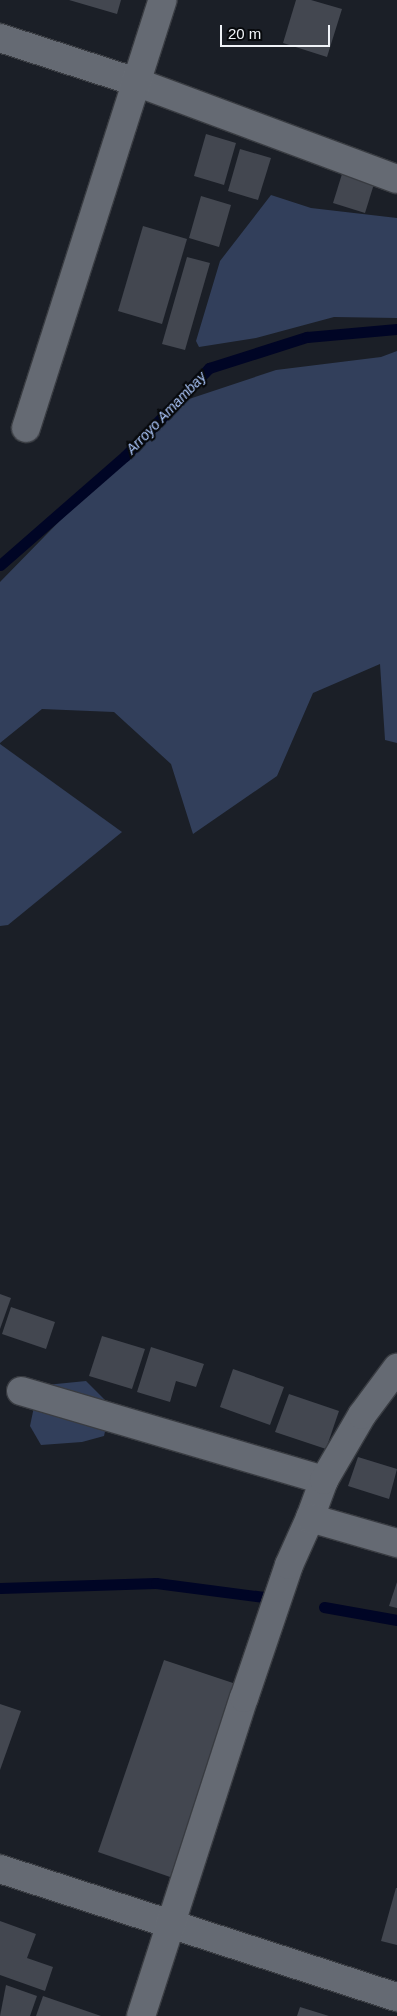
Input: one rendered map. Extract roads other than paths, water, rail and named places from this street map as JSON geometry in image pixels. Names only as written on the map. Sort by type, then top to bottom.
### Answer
[{"type":"street","points":[[26,428],[162,0]]},
{"type":"street","points":[[0,38],[136,82],[397,179]]},
{"type":"street","points":[[140,2016],[289,1565],[310,1518],[324,1480],[362,1415],[397,1368]]},
{"type":"street","points":[[21,1391],[324,1480]]},
{"type":"street","points":[[310,1518],[397,1543]]},
{"type":"street","points":[[0,1869],[397,1997]]},
{"type":"waterway","name":"Arroyo Amambay","points":[[0,565],[125,456],[209,368],[307,337],[397,329]]},
{"type":"waterway","points":[[0,1588],[156,1583],[264,1597]]},
{"type":"waterway","points":[[324,1607],[397,1620]]}]
